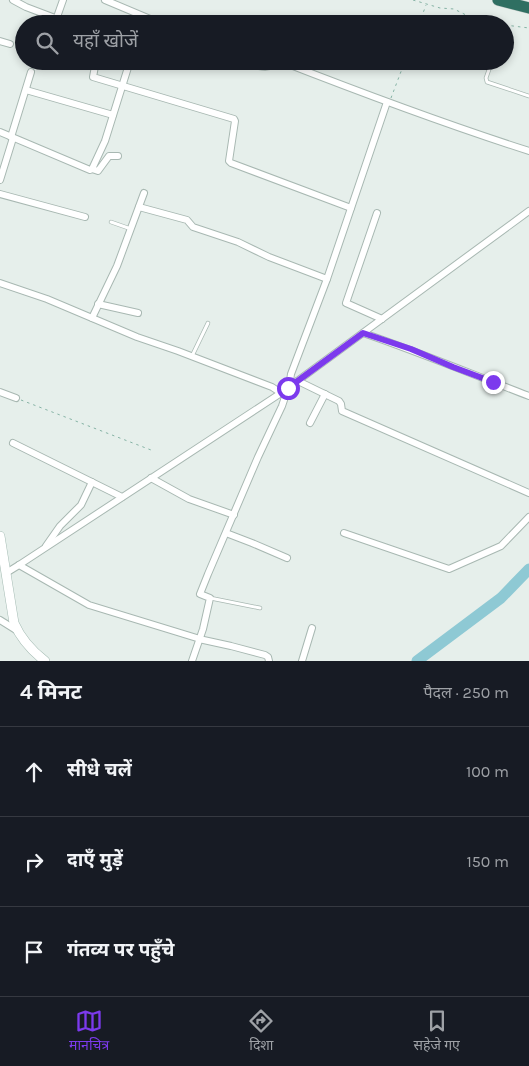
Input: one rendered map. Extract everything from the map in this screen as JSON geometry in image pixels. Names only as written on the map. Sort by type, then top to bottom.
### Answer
[{"type":"highway","points":[[498,0],[529,8]]},
{"type":"street","points":[[12,0],[48,15]]},
{"type":"street","points":[[57,15],[64,0]]},
{"type":"street","points":[[105,0],[134,15]]},
{"type":"street","points":[[0,40],[10,44]]},
{"type":"street","points":[[95,70],[94,77],[233,118],[235,121],[229,161],[231,163],[351,208]]},
{"type":"street","points":[[92,170],[105,141],[127,70]]},
{"type":"street","points":[[301,70],[469,132],[529,151]]},
{"type":"street","points":[[0,180],[31,72]]},
{"type":"street","points":[[26,90],[113,115]]},
{"type":"street","points":[[192,661],[200,639],[210,598],[200,594],[258,457],[282,406],[291,374],[327,279],[388,103]]},
{"type":"street","points":[[0,132],[90,170],[98,171],[109,156],[118,156]]},
{"type":"street","points":[[92,318],[117,266],[144,193]]},
{"type":"street","points":[[0,194],[85,217]]},
{"type":"street","points":[[139,207],[188,220],[193,227],[238,242],[269,257],[327,279]]},
{"type":"street","points":[[6,573],[281,393],[529,211]]},
{"type":"street","points":[[377,213],[346,303],[382,319]]},
{"type":"street","points":[[0,283],[47,299],[136,337],[272,387],[281,393]]},
{"type":"street","points":[[98,304],[138,313]]},
{"type":"street","points":[[363,333],[411,349],[529,396]]},
{"type":"street","points":[[298,381],[339,401],[342,411],[529,493]]},
{"type":"street","points":[[0,392],[16,398]]},
{"type":"street","points":[[310,423],[325,394]]},
{"type":"street","points":[[13,443],[122,497]]},
{"type":"street","points":[[151,478],[189,499],[234,515]]},
{"type":"street","points":[[44,549],[60,526],[81,505],[92,482]]},
{"type":"street","points":[[344,533],[449,569],[502,546],[529,517]]},
{"type":"street","points":[[226,533],[287,558]]},
{"type":"street","points":[[0,536],[14,623],[27,644],[45,661]]},
{"type":"street","points":[[19,565],[89,605],[200,639],[265,655],[269,661]]},
{"type":"street","points":[[0,620],[18,631]]},
{"type":"street","points":[[302,661],[312,628]]},
{"type":"lane","points":[[489,70],[486,78],[487,82],[529,96]]},
{"type":"lane","points":[[111,222],[132,229]]},
{"type":"lane","points":[[192,356],[208,323]]},
{"type":"lane","points":[[210,598],[260,608]]},
{"type":"path","points":[[413,0],[440,8],[454,8],[467,15]]},
{"type":"path","points":[[422,15],[426,4]]},
{"type":"path","points":[[514,26],[529,28]]},
{"type":"path","points":[[388,103],[401,70]]},
{"type":"path","points":[[16,398],[151,450]]},
{"type":"waterway","points":[[417,661],[501,598],[529,569]]},
{"type":"route","points":[[288,388],[363,333],[411,349],[493,382]]}]
